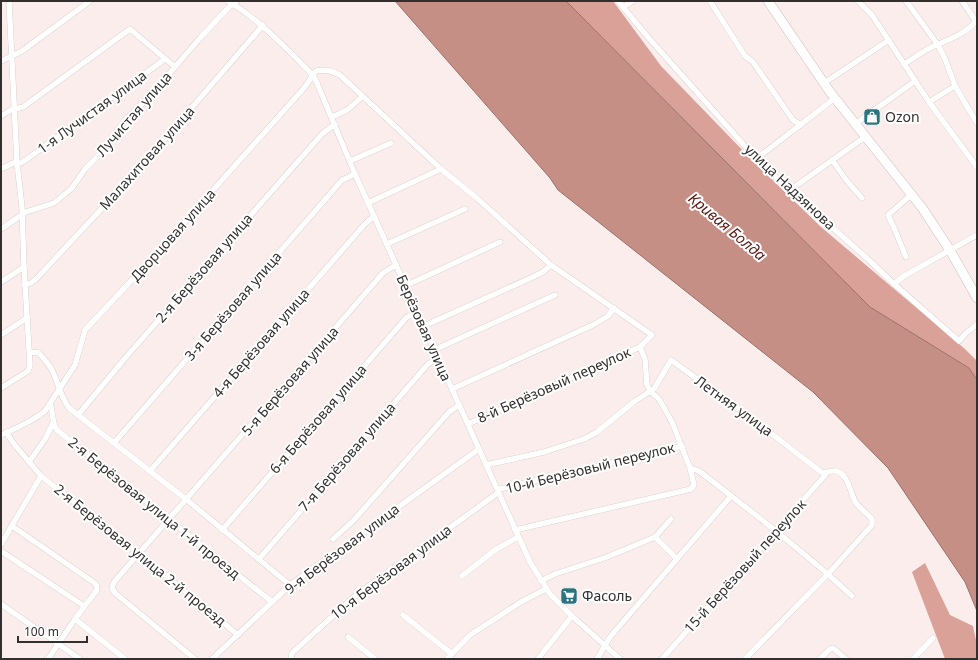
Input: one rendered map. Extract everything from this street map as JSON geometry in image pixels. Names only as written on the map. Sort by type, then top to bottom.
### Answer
[{"type":"main road","points":[[768,1],[835,98],[923,209],[950,250],[977,298]]},
{"type":"street","points":[[1,388],[28,371],[30,366],[22,214],[17,163],[9,1]]},
{"type":"street","points":[[1,61],[22,51],[90,1]]},
{"type":"street","name":"улица Надзянова","points":[[618,1],[756,159],[894,284],[959,340],[977,324]]},
{"type":"street","points":[[624,7],[633,1]]},
{"type":"street","points":[[710,1],[745,56],[753,62],[793,120],[801,125]]},
{"type":"street","points":[[858,1],[872,15],[929,102],[977,167]]},
{"type":"street","points":[[906,1],[938,45],[955,86],[977,123]]},
{"type":"street","points":[[904,64],[938,45],[947,42],[976,22],[962,1]]},
{"type":"street","name":"Берёзовая улица","points":[[233,2],[274,35],[312,75],[317,83],[386,244],[518,537],[541,581],[546,589],[572,616],[620,659]]},
{"type":"street","name":"Лучистая улица","points":[[1,229],[30,210],[54,203],[72,188],[85,169],[100,154],[125,120],[153,94],[174,68],[233,2]]},
{"type":"street","name":"Малахитовая улица","points":[[25,285],[31,283],[37,278],[140,167],[263,25]]},
{"type":"street","points":[[1,116],[23,107],[130,29],[174,68]]},
{"type":"street","points":[[824,83],[889,40]]},
{"type":"street","name":"1-я Лучистая улица","points":[[1,169],[13,163],[21,163],[27,159],[165,59]]},
{"type":"street","points":[[312,75],[316,71],[322,70],[331,70],[340,75],[441,169],[478,199],[550,265],[652,334],[640,347],[645,359],[645,378],[651,392],[664,406],[682,446],[694,485],[691,490],[515,530]]},
{"type":"street","name":"Дворцовая улица","points":[[4,434],[38,416],[50,404],[75,365],[85,330],[156,254],[304,88],[312,75]]},
{"type":"street","points":[[855,124],[915,81]]},
{"type":"street","points":[[929,102],[955,86]]},
{"type":"street","points":[[332,117],[347,110],[362,97]]},
{"type":"street","points":[[756,159],[835,98]]},
{"type":"street","name":"2-я Берёзовая улица","points":[[78,415],[126,357],[322,134],[335,124]]},
{"type":"street","points":[[790,190],[865,137]]},
{"type":"street","points":[[350,161],[391,143]]},
{"type":"street","points":[[832,160],[847,181],[862,198]]},
{"type":"street","points":[[368,203],[441,169]]},
{"type":"street","name":"3-я Берёзовая улица","points":[[114,443],[342,180],[355,174]]},
{"type":"street","points":[[906,257],[896,230],[888,215],[911,195]]},
{"type":"street","points":[[386,244],[465,209]]},
{"type":"street","name":"4-я Берёзовая улица","points":[[150,471],[364,225],[374,216]]},
{"type":"street","points":[[894,284],[904,276],[977,235]]},
{"type":"street","points":[[405,286],[500,242]]},
{"type":"street","name":"5-я Берёзовая улица","points":[[195,659],[115,593],[112,588],[114,582],[170,520],[383,274],[396,265]]},
{"type":"street","points":[[424,326],[535,276],[543,272],[550,265]]},
{"type":"street","points":[[1,282],[24,267]]},
{"type":"street","points":[[434,350],[555,295]]},
{"type":"street","points":[[452,389],[597,323],[608,316],[614,308]]},
{"type":"street","name":"6-я Берёзовая улица","points":[[222,530],[406,318],[417,311]]},
{"type":"street","points":[[1,335],[28,318]]},
{"type":"street","name":"8-й Берёзовый переулок","points":[[468,424],[640,347]]},
{"type":"street","points":[[30,352],[40,353],[53,371],[65,402],[78,415],[187,500],[290,585]]},
{"type":"street","name":"7-я Берёзовая улица","points":[[259,559],[428,364],[438,358]]},
{"type":"street","name":"Летняя улица","points":[[651,392],[658,385],[671,360],[754,420],[820,472],[827,473]]},
{"type":"street","points":[[486,465],[544,452],[584,439],[597,432],[635,401],[651,392]]},
{"type":"street","points":[[29,462],[46,439],[53,422],[52,408],[50,404]]},
{"type":"street","points":[[333,539],[353,521],[449,412],[459,405]]},
{"type":"street","name":"2-я Берёзовая улица 1-й проезд","points":[[53,422],[57,430],[272,602]]},
{"type":"street","name":"2-я Берёзовая улица 2-й проезд","points":[[4,434],[41,476],[140,554],[238,635]]},
{"type":"street","name":"10-й Берёзовый переулок","points":[[498,491],[504,487],[682,446]]},
{"type":"street","name":"9-я Берёзовая улица","points":[[212,659],[290,585],[479,449]]},
{"type":"street","points":[[690,468],[694,468],[699,471],[732,496],[828,574],[852,596]]},
{"type":"street","points":[[744,659],[828,574],[872,524],[872,519],[855,501],[848,481],[836,471],[827,473]]},
{"type":"street","name":"15-й Берёзовый переулок","points":[[662,659],[827,473]]},
{"type":"street","points":[[1,544],[41,476]]},
{"type":"street","name":"10-я Берёзовая улица","points":[[290,659],[292,653],[355,596],[495,495],[498,491]]},
{"type":"street","points":[[597,659],[610,637],[732,496]]},
{"type":"street","points":[[541,581],[555,574],[607,558],[655,537],[671,519]]},
{"type":"street","points":[[12,526],[96,584],[97,590],[84,606],[48,659]]},
{"type":"street","points":[[462,576],[495,550],[518,537]]},
{"type":"street","points":[[655,537],[677,559]]},
{"type":"street","points":[[1,550],[84,606]]},
{"type":"street","points":[[447,659],[470,635],[521,602],[546,589]]},
{"type":"street","points":[[1,604],[80,659]]},
{"type":"street","points":[[403,615],[452,654]]},
{"type":"street","points":[[538,659],[572,616]]},
{"type":"street","points":[[75,619],[125,659]]},
{"type":"street","points":[[348,637],[375,659]]},
{"type":"street","points":[[912,659],[933,638]]},
{"type":"street","points":[[820,659],[833,648],[846,659]]},
{"type":"shaded area","points":[[566,1],[613,1],[661,66],[752,160],[821,227],[965,349],[977,361],[977,380],[969,368],[870,307]]},
{"type":"shaded area","points":[[925,563],[950,615],[973,626],[977,645],[977,659],[945,659],[912,572]]},
{"type":"water","name":"Кривая Болда","points":[[395,1],[566,1],[870,307],[969,368],[977,380],[977,611],[965,582],[888,468],[813,392],[558,190],[550,178]]},
{"type":"place","name":"Ozon","points":[[872,117]]},
{"type":"place","name":"Фасоль","points":[[569,596]]}]
